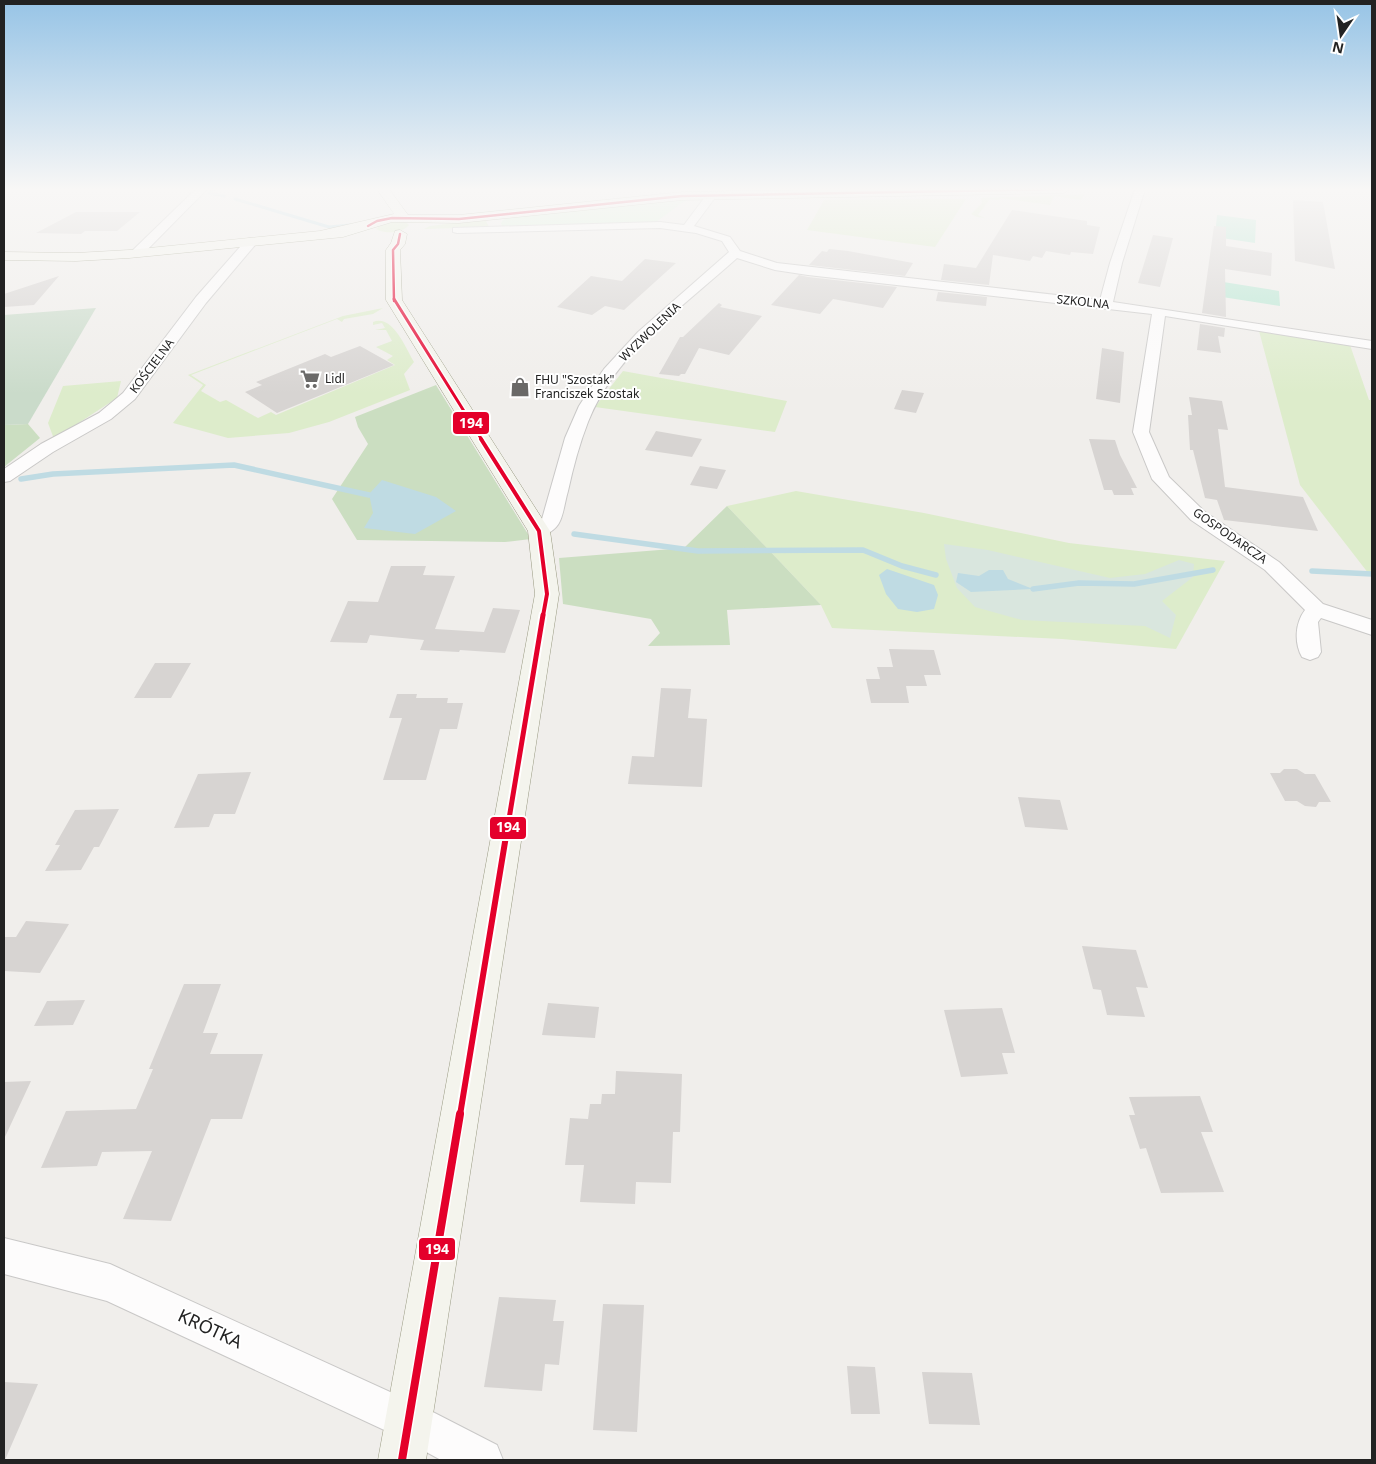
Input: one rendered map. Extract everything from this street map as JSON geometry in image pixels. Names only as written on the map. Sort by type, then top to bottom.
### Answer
[{"type":"main road","points":[[386,257],[394,300],[539,531],[547,594],[402,1460]]},
{"type":"street","name":"KOŚCIELNA","points":[[4,477],[47,448],[105,416],[129,396],[239,257]]},
{"type":"street","name":"WYZWOLENIA","points":[[539,531],[551,521],[578,429],[594,392],[630,348],[730,257]]},
{"type":"street","name":"SZKOLNA","points":[[748,257],[775,266],[808,272],[1160,311],[1372,345]]},
{"type":"street","points":[[1106,305],[1118,257]]},
{"type":"street","name":"GOSPODARCZA","points":[[1160,311],[1141,432],[1160,479],[1198,516],[1272,566],[1316,609],[1372,628]]},
{"type":"street","points":[[1310,652],[1307,622],[1316,609]]},
{"type":"street","name":"KRÓTKA","points":[[4,1256],[110,1283],[409,1421],[482,1460]]},
{"type":"green space","points":[[1217,281],[1279,291],[1280,306],[1216,296]]},
{"type":"green space","points":[[96,308],[28,424],[4,425],[4,315]]},
{"type":"green space","points":[[383,308],[373,314],[344,319],[342,322],[337,319],[191,375],[206,385],[201,391],[220,402],[226,400],[258,418],[271,412],[276,415],[395,365],[387,360],[393,356],[376,347],[392,341],[386,330],[375,330],[385,328],[382,323],[373,325],[373,322],[380,321],[387,323],[398,334],[414,362],[404,374],[410,390],[329,422],[289,433],[228,438],[173,423],[203,385],[188,375],[343,316]]},
{"type":"green space","points":[[1259,331],[1350,345],[1369,400],[1372,400],[1372,578],[1300,485]]},
{"type":"green space","points":[[623,371],[787,401],[775,432],[595,407]]},
{"type":"green space","points":[[121,381],[117,398],[54,439],[48,423],[63,386]]},
{"type":"green space","points":[[436,385],[531,539],[505,542],[357,540],[332,499],[368,444],[358,427],[355,417]]},
{"type":"green space","points":[[28,424],[40,438],[4,467],[4,425]]},
{"type":"green space","points":[[796,491],[924,513],[1069,543],[1225,561],[1176,649],[1062,639],[832,628],[821,605],[727,506]]},
{"type":"green space","points":[[727,506],[821,605],[727,610],[730,645],[648,646],[660,633],[651,619],[563,604],[559,558],[684,548]]},
{"type":"shaded area","points":[[944,544],[988,550],[1110,578],[1145,574],[1179,560],[1194,564],[1193,577],[1162,601],[1176,615],[1170,638],[1145,626],[1022,620],[975,607],[957,588],[946,559]]},
{"type":"water","points":[[382,480],[436,497],[456,511],[415,534],[364,528],[373,513],[369,494]]},
{"type":"water","points":[[887,569],[934,585],[938,595],[934,609],[917,612],[898,609],[886,594],[879,575]]},
{"type":"water","points":[[989,570],[1003,570],[1008,579],[1033,589],[971,592],[956,582],[958,573],[979,576]]},
{"type":"building","points":[[816,257],[882,257],[913,263],[905,276],[809,265]]},
{"type":"building","points":[[983,257],[993,257],[989,285],[941,280],[944,264],[976,268]]},
{"type":"building","points":[[1007,257],[1032,257],[1030,261]]},
{"type":"building","points":[[1146,257],[1168,257],[1160,287],[1138,283]]},
{"type":"building","points":[[1210,257],[1272,257],[1271,276],[1225,269],[1226,317],[1202,313]]},
{"type":"building","points":[[1295,257],[1333,257],[1335,269],[1295,261]]},
{"type":"building","points":[[645,259],[676,263],[624,310],[605,306],[592,315],[557,307],[591,276],[622,281]]},
{"type":"building","points":[[799,275],[897,287],[883,308],[833,299],[820,314],[771,305]]},
{"type":"building","points":[[59,276],[34,305],[4,307],[4,294]]},
{"type":"building","points":[[938,292],[987,297],[986,306],[936,301]]},
{"type":"building","points":[[719,303],[722,305],[720,307],[762,316],[729,355],[699,348],[685,374],[679,376],[659,374],[680,337],[683,337]]},
{"type":"building","points":[[1200,324],[1225,328],[1224,337],[1218,336],[1221,353],[1197,350]]},
{"type":"building","name":"Lidl","points":[[360,346],[394,365],[277,413],[245,392],[262,385],[256,382],[325,354],[331,357]]},
{"type":"building","points":[[1102,348],[1124,352],[1120,403],[1096,399]]},
{"type":"building","points":[[902,390],[924,393],[916,413],[894,409]]},
{"type":"building","points":[[1189,397],[1222,401],[1228,430],[1218,429],[1225,487],[1303,497],[1318,531],[1224,520],[1217,500],[1205,498],[1193,450],[1190,450],[1188,415],[1192,415]]},
{"type":"building","points":[[656,431],[702,439],[692,457],[645,450]]},
{"type":"building","points":[[1089,439],[1115,440],[1120,455],[1137,488],[1131,488],[1134,495],[1114,495],[1112,490],[1104,490]]},
{"type":"building","points":[[700,466],[726,470],[717,489],[690,485]]},
{"type":"building","points":[[391,566],[426,566],[423,575],[455,576],[435,629],[484,632],[493,608],[520,610],[505,653],[420,650],[424,640],[370,635],[367,643],[330,642],[348,601],[378,602]]},
{"type":"building","points":[[889,649],[934,650],[941,675],[924,675],[927,686],[906,686],[909,703],[871,703],[866,679],[880,679],[877,667],[893,667]]},
{"type":"building","points":[[155,663],[191,663],[171,698],[134,698]]},
{"type":"building","points":[[661,688],[691,689],[688,718],[707,719],[702,787],[628,784],[632,756],[654,757]]},
{"type":"building","points":[[397,694],[417,694],[416,698],[448,698],[447,703],[463,703],[457,729],[440,729],[426,780],[383,780],[402,718],[389,718]]},
{"type":"building","points":[[1284,769],[1297,769],[1305,774],[1315,774],[1331,802],[1319,802],[1316,807],[1305,806],[1297,801],[1285,801],[1270,773],[1280,773]]},
{"type":"building","points":[[251,772],[235,814],[214,814],[209,827],[174,828],[198,774]]},
{"type":"building","points":[[1018,797],[1060,800],[1068,830],[1025,827]]},
{"type":"building","points":[[119,809],[99,847],[94,847],[81,870],[45,871],[60,845],[55,845],[75,810]]},
{"type":"building","points":[[26,921],[69,924],[40,973],[4,971],[4,937],[16,937]]},
{"type":"building","points":[[1082,946],[1136,950],[1148,988],[1136,987],[1145,1017],[1107,1015],[1101,990],[1093,989]]},
{"type":"building","points":[[184,984],[221,984],[203,1033],[218,1033],[210,1054],[263,1054],[242,1119],[211,1119],[171,1221],[123,1219],[152,1151],[102,1152],[97,1166],[41,1168],[66,1111],[136,1109],[153,1069],[149,1069]]},
{"type":"building","points":[[85,1000],[73,1025],[34,1026],[47,1001]]},
{"type":"building","points":[[548,1003],[599,1007],[595,1038],[542,1035]]},
{"type":"building","points":[[1002,1008],[1015,1053],[1002,1053],[1008,1074],[961,1077],[944,1010]]},
{"type":"building","points":[[616,1071],[682,1074],[680,1132],[673,1132],[671,1183],[636,1182],[635,1204],[580,1202],[584,1165],[565,1165],[570,1118],[588,1119],[590,1104],[601,1104],[602,1094],[615,1094]]},
{"type":"building","points":[[31,1081],[4,1139],[4,1082]]},
{"type":"building","points":[[1200,1096],[1213,1132],[1201,1132],[1224,1192],[1161,1193],[1146,1148],[1140,1149],[1129,1115],[1135,1115],[1129,1097]]},
{"type":"building","points":[[499,1297],[556,1300],[553,1321],[564,1321],[559,1365],[545,1364],[542,1391],[484,1387]]},
{"type":"building","points":[[603,1304],[644,1305],[637,1432],[593,1430]]},
{"type":"building","points":[[847,1366],[875,1367],[880,1414],[851,1414]]},
{"type":"building","points":[[922,1372],[972,1373],[980,1425],[929,1424]]},
{"type":"building","points":[[4,1382],[38,1384],[5,1460],[4,1460]]},
{"type":"waterway","points":[[21,479],[53,474],[234,465],[369,495]]},
{"type":"waterway","points":[[574,534],[698,551],[863,550],[902,566],[936,575]]},
{"type":"waterway","points":[[1033,589],[1079,583],[1134,584],[1213,570]]},
{"type":"waterway","points":[[1312,571],[1372,574]]},
{"type":"transit line","name":"194","points":[[393,257],[394,300],[539,531],[547,594],[402,1460]]},
{"type":"place","name":"Lidl","points":[[310,379]]},
{"type":"place","name":"FHU \"Szostak\" Franciszek Szostak","points":[[520,387]]}]
